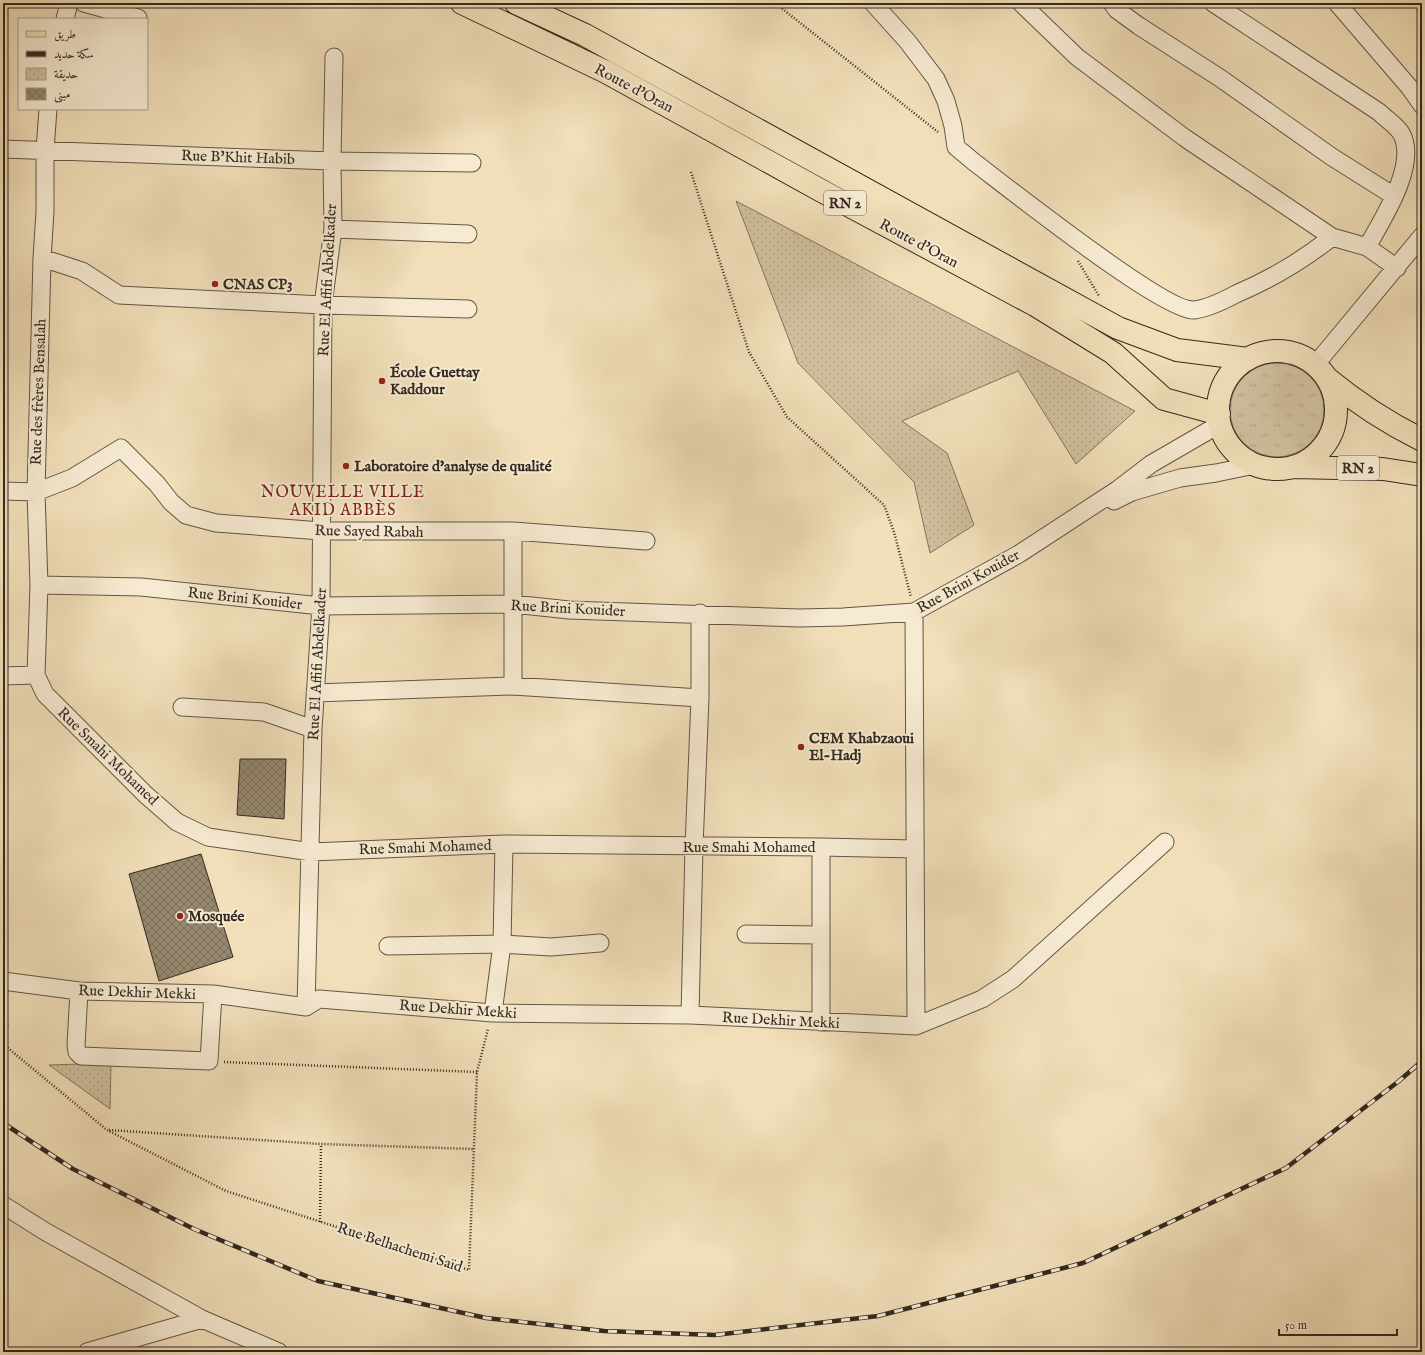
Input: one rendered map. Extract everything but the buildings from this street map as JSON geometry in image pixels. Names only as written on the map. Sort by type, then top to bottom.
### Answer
[{"type":"main road","name":"Route d'Oran","points":[[462,3],[606,72],[820,190],[1035,305],[1113,353],[1164,399],[1220,419]]},
{"type":"main road","name":"Route d'Oran","points":[[516,3],[585,35],[1118,328],[1177,350],[1248,359]]},
{"type":"main road","points":[[1321,372],[1334,396],[1336,414],[1332,432],[1323,448],[1310,460],[1293,467],[1280,469],[1254,464],[1243,458],[1233,449],[1225,437],[1220,419],[1220,397],[1226,382],[1235,369],[1248,359],[1264,353],[1282,351],[1300,356],[1321,372],[1351,398],[1395,427],[1422,440]]},
{"type":"main road","name":"RN 2","points":[[1293,467],[1384,469],[1422,475]]},
{"type":"street","points":[[65,18],[69,3]]},
{"type":"street","points":[[84,3],[138,18]]},
{"type":"street","points":[[873,3],[908,42],[936,79],[947,107],[956,146],[974,162],[1143,287],[1178,306],[1193,310],[1213,305],[1268,280],[1301,261],[1332,237]]},
{"type":"street","points":[[1021,3],[1033,10],[1077,58],[1185,138],[1332,237],[1367,247],[1397,268]]},
{"type":"street","points":[[1112,3],[1117,10],[1139,26],[1220,78],[1332,157],[1394,196]]},
{"type":"street","points":[[1213,3],[1393,124],[1401,133],[1405,145],[1405,159],[1402,175],[1394,196],[1367,247]]},
{"type":"street","points":[[1336,3],[1410,88],[1422,105]]},
{"type":"street","name":"Rue El Affifi Abdelkader","points":[[306,1007],[313,729],[321,606],[323,305],[333,229],[332,161],[334,57]]},
{"type":"street","name":"Rue des frères Bensalah","points":[[36,675],[39,585],[36,492],[42,258],[45,212],[44,150],[48,110]]},
{"type":"street","name":"Rue B'Khit Habib","points":[[3,150],[44,150],[332,161],[472,163]]},
{"type":"street","points":[[333,229],[468,234]]},
{"type":"street","points":[[1321,372],[1422,236]]},
{"type":"street","points":[[42,258],[82,271],[119,295],[323,305],[468,309]]},
{"type":"street","points":[[1074,519],[1151,464],[1220,419]]},
{"type":"street","name":"Rue Sayed Rabah","points":[[36,492],[72,478],[121,448],[157,484],[171,502],[186,515],[216,523],[321,531],[513,531],[646,541]]},
{"type":"street","points":[[1074,519],[1132,492],[1180,478],[1216,474],[1254,464]]},
{"type":"street","points":[[3,491],[36,492]]},
{"type":"street","name":"Rue Brini Kouider","points":[[39,585],[141,587],[321,606],[513,604],[569,610],[700,613],[799,618],[843,617],[914,612],[973,581],[1074,519]]},
{"type":"street","points":[[513,531],[514,686]]},
{"type":"street","points":[[914,612],[916,1026],[982,999],[1013,979],[1165,842]]},
{"type":"street","points":[[690,1015],[694,847],[700,698],[700,613]]},
{"type":"street","points":[[3,676],[36,675]]},
{"type":"street","name":"Rue Smahi Mohamed","points":[[36,675],[45,694],[146,795],[177,822],[208,837],[311,852],[504,844],[914,849]]},
{"type":"street","points":[[315,693],[514,686],[700,698]]},
{"type":"street","points":[[182,707],[264,712],[313,729]]},
{"type":"street","points":[[492,1013],[502,944],[504,844]]},
{"type":"street","points":[[821,847],[821,1022]]},
{"type":"street","points":[[746,934],[820,935]]},
{"type":"street","points":[[388,946],[502,944],[551,947],[600,943]]},
{"type":"street","name":"Rue Dekhir Mekki","points":[[3,981],[80,991],[213,994],[306,1007],[318,999],[492,1013],[690,1015],[916,1026]]},
{"type":"street","points":[[80,991],[76,1045],[77,1052],[81,1056],[209,1061],[213,994]]},
{"type":"street","points":[[3,1205],[46,1232],[202,1319],[280,1352]]},
{"type":"street","points":[[86,1352],[202,1319]]},
{"type":"path","points":[[775,3],[956,146]]},
{"type":"path","points":[[691,172],[749,352],[787,417],[884,505],[894,532],[914,612]]},
{"type":"path","points":[[1074,255],[1102,301]]},
{"type":"path","name":"Rue Belhachemi Saïd","points":[[3,1044],[107,1130],[226,1191],[469,1270],[477,1072],[492,1013]]},
{"type":"path","points":[[209,1061],[477,1072]]},
{"type":"path","points":[[107,1130],[321,1144],[474,1149]]},
{"type":"path","points":[[320,1222],[321,1144]]},
{"type":"green space","points":[[736,201],[1135,411],[1076,464],[1018,371],[902,421],[947,453],[974,525],[930,553],[914,482],[798,363]]},
{"type":"green space","points":[[1277,363],[1295,366],[1310,377],[1321,392],[1324,410],[1321,428],[1310,443],[1295,454],[1277,457],[1259,454],[1244,443],[1233,428],[1230,410],[1233,392],[1244,377],[1259,366]]},
{"type":"green space","points":[[3,994],[6,994],[8,1028],[3,1025]]},
{"type":"green space","points":[[111,1063],[110,1109],[49,1065]]},
{"type":"railway","points":[[3,1123],[73,1169],[194,1229],[318,1281],[486,1318],[604,1331],[715,1335],[878,1316],[1083,1263],[1286,1168],[1399,1081],[1422,1061]]},
{"type":"place","name":"CNAS CP3","points":[[215,284]]},
{"type":"place","name":"École Guettay Kaddour","points":[[382,381]]},
{"type":"place","name":"Laboratoire d'analyse de qualité","points":[[346,466]]},
{"type":"place","name":"CEM Khabzaoui El-Hadj","points":[[801,747]]},
{"type":"place","name":"Mosquée","points":[[180,916]]},
{"type":"district","name":"NOUVELLE VILLE AKID ABBÈS","points":[[343,500]]}]
